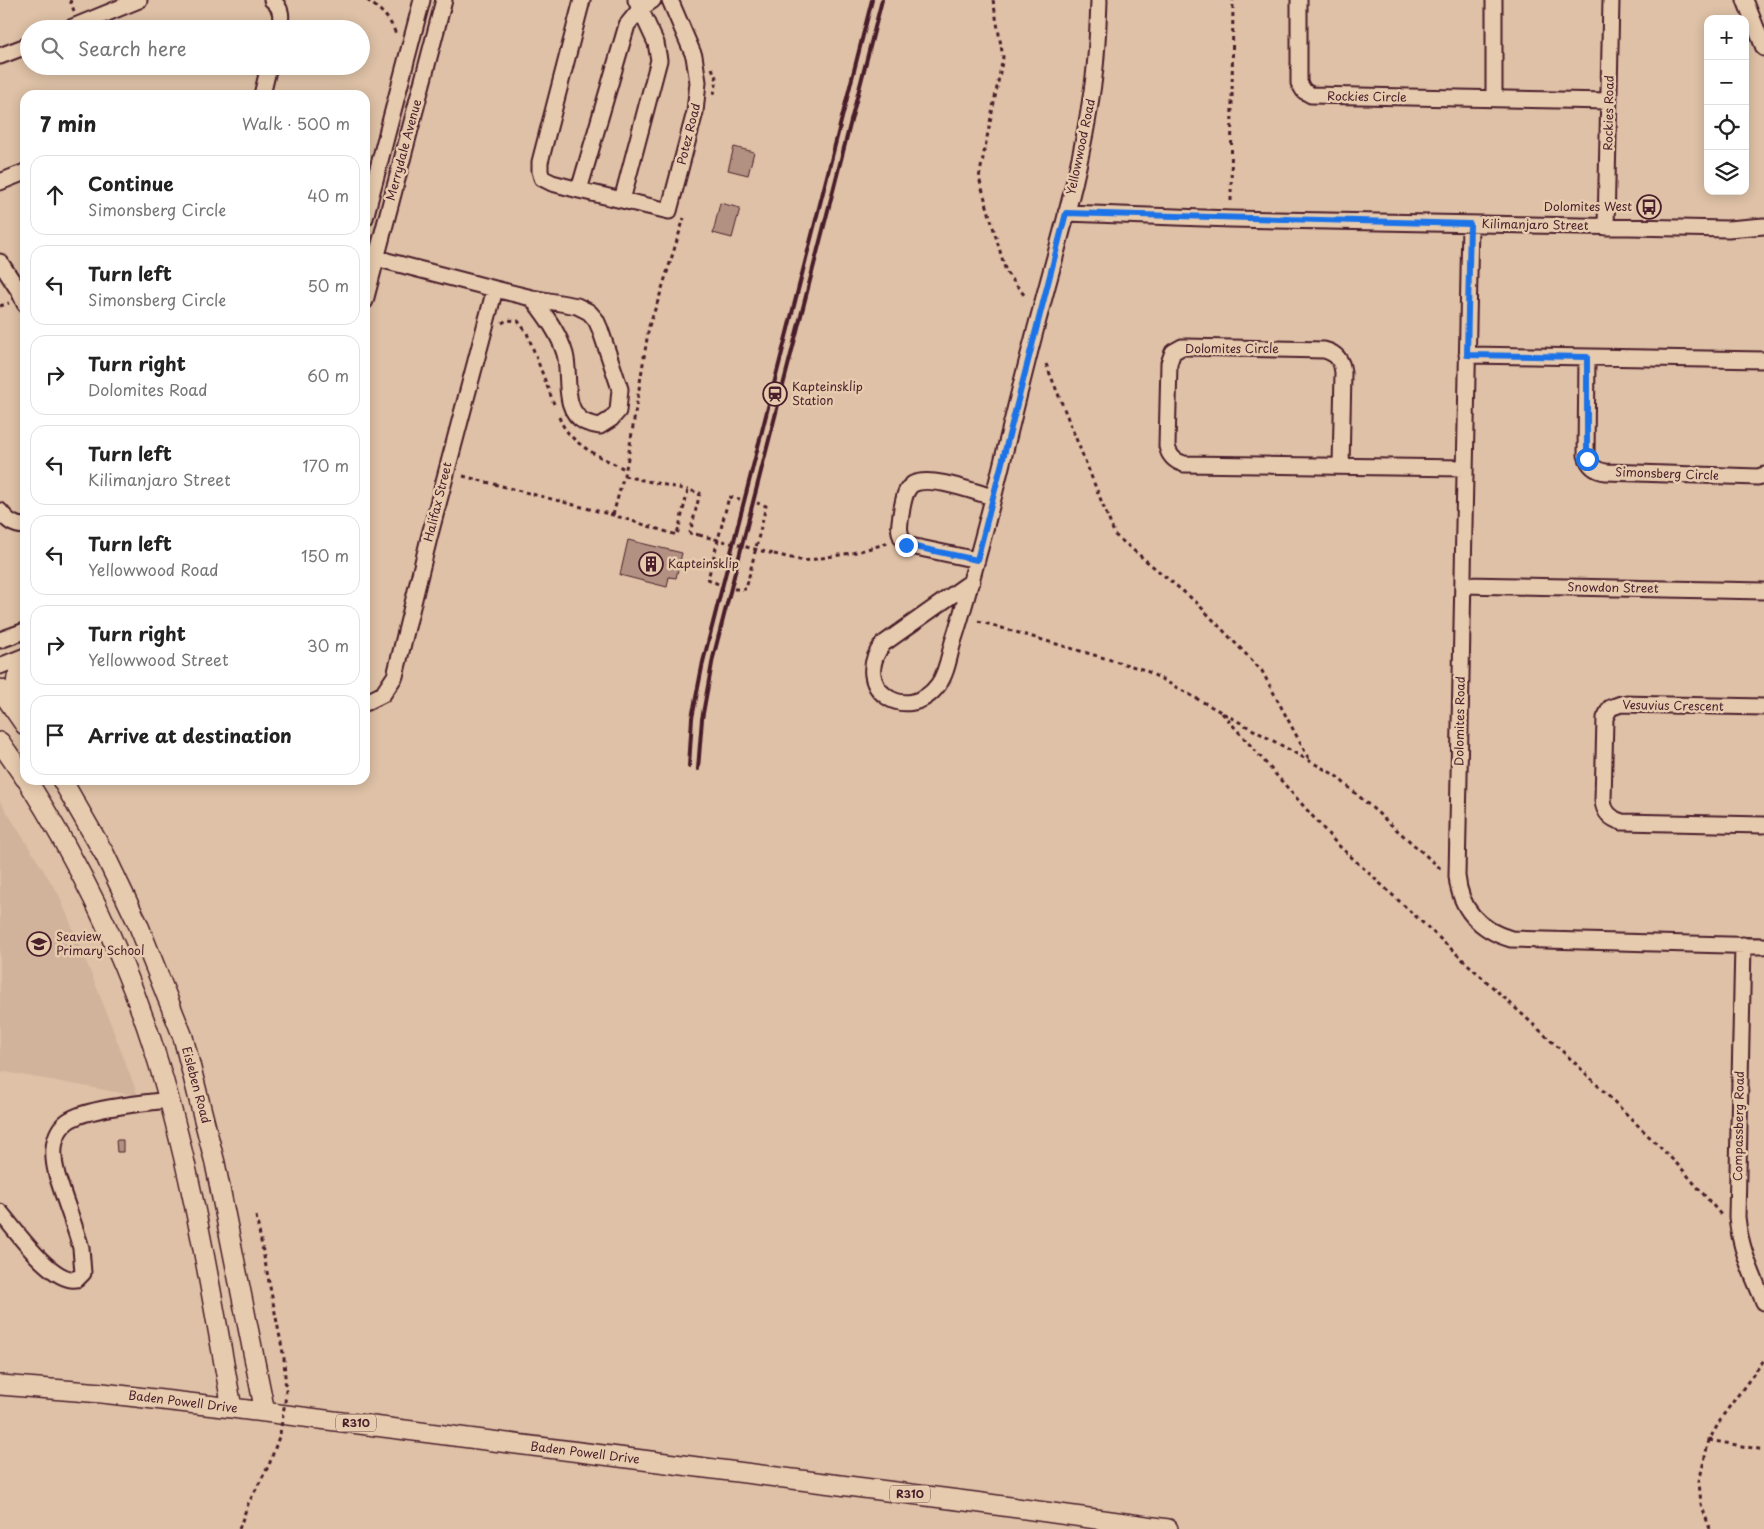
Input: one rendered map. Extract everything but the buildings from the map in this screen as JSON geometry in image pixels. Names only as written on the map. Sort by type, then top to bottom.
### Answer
[{"type":"main road","points":[[13,708],[17,677],[20,672]]},
{"type":"main road","points":[[0,689],[20,718]]},
{"type":"main road","points":[[0,742],[20,770]]},
{"type":"main road","points":[[30,785],[70,853],[112,941],[140,1010],[169,1100],[186,1170],[232,1408]]},
{"type":"main road","name":"Eisleben Road","points":[[65,785],[100,846],[138,924],[183,1037],[215,1163],[265,1412]]},
{"type":"main road","name":"Baden Powell Drive","points":[[0,1385],[102,1393],[265,1412],[974,1502],[1168,1529]]},
{"type":"street","points":[[90,20],[139,0]]},
{"type":"street","name":"Merrydale Avenue","points":[[370,199],[422,0]]},
{"type":"street","name":"Merrydale Avenue","points":[[371,254],[444,0]]},
{"type":"street","points":[[582,0],[540,162],[542,178],[552,183],[622,200],[659,60],[656,43],[638,4]]},
{"type":"street","points":[[579,190],[628,25],[638,4],[653,0]]},
{"type":"street","name":"Potez Road","points":[[622,200],[669,211],[695,112],[698,82],[694,56],[670,0]]},
{"type":"street","name":"Yellowwood Road","points":[[972,581],[882,644],[877,650],[872,666],[875,683],[883,696],[894,702],[910,703],[925,697],[937,686],[944,672],[972,581],[1085,132],[1098,38],[1099,0]]},
{"type":"street","name":"Rockies Circle","points":[[1298,0],[1299,83],[1304,91],[1311,95],[1609,101]]},
{"type":"street","points":[[1494,0],[1494,99]]},
{"type":"street","name":"Rockies Road","points":[[1606,227],[1611,0]]},
{"type":"street","points":[[1745,0],[1764,48]]},
{"type":"street","points":[[274,1],[281,14],[280,20]]},
{"type":"street","points":[[0,56],[20,48]]},
{"type":"street","points":[[263,90],[267,75]]},
{"type":"street","points":[[0,182],[20,174]]},
{"type":"street","name":"Kilimanjaro Street","points":[[1066,213],[1606,227],[1728,229],[1764,226]]},
{"type":"street","name":"Dolomites Road","points":[[1470,224],[1457,868],[1458,886],[1461,896],[1471,915],[1489,931],[1510,939],[1764,946]]},
{"type":"street","points":[[371,254],[387,260],[532,298],[577,306],[589,312],[596,320],[620,389],[618,411],[611,419],[600,426],[584,422],[574,412],[569,399],[566,355],[554,327],[532,298]]},
{"type":"street","points":[[0,262],[20,293]]},
{"type":"street","name":"Halifax Street","points":[[370,700],[383,694],[396,676],[432,528],[495,288]]},
{"type":"street","name":"Dolomites Circle","points":[[1341,466],[1343,373],[1342,362],[1334,354],[1324,350],[1186,348],[1173,352],[1170,362],[1167,446],[1174,460],[1184,464],[1465,468]]},
{"type":"street","points":[[1467,355],[1764,360]]},
{"type":"street","name":"Simonsberg Circle","points":[[1587,357],[1586,455],[1594,468],[1606,472],[1764,476]]},
{"type":"street","points":[[977,560],[906,545],[899,531],[905,494],[913,485],[923,482],[934,482],[993,497]]},
{"type":"street","points":[[0,511],[7,520],[19,525]]},
{"type":"street","name":"Snowdon Street","points":[[1463,585],[1764,592]]},
{"type":"street","points":[[0,640],[20,632]]},
{"type":"street","points":[[0,666],[20,658]]},
{"type":"street","name":"Vesuvius Crescent","points":[[1764,708],[1621,704],[1610,708],[1605,718],[1603,806],[1609,815],[1622,822],[1764,825]]},
{"type":"street","name":"Compassberg Road","points":[[1743,945],[1737,1217],[1745,1258],[1764,1302]]},
{"type":"street","points":[[0,1212],[46,1265],[68,1279],[77,1279],[83,1273],[82,1248],[56,1168],[54,1147],[58,1132],[69,1120],[84,1114],[110,1108],[169,1100]]},
{"type":"path","points":[[368,0],[384,13],[394,28],[398,43]]},
{"type":"path","points":[[993,0],[1003,56],[979,178],[1006,272],[1025,296]]},
{"type":"path","points":[[1231,201],[1233,0]]},
{"type":"path","points":[[711,65],[717,80],[711,107]]},
{"type":"path","points":[[613,515],[626,469],[649,326],[686,209]]},
{"type":"path","points":[[501,327],[502,322],[507,320],[518,321],[526,333],[554,405]]},
{"type":"path","points":[[1046,364],[1115,535],[1196,602],[1262,671],[1310,762]]},
{"type":"path","points":[[557,414],[572,438],[584,447],[626,469]]},
{"type":"path","points":[[465,467],[463,476],[613,515],[677,534],[688,490]]},
{"type":"path","points":[[624,476],[700,493],[690,533],[804,561],[857,552],[902,539]]},
{"type":"path","points":[[718,584],[708,579],[729,497],[740,499]]},
{"type":"path","points":[[734,590],[746,589],[766,506],[757,503]]},
{"type":"path","points":[[978,621],[1145,670],[1335,775],[1440,868],[1457,868]]},
{"type":"path","points":[[1222,713],[1336,843],[1573,1061],[1682,1169],[1722,1216],[1738,1227]]},
{"type":"path","points":[[239,1529],[248,1504],[269,1465],[280,1434],[286,1395],[284,1358],[256,1216]]},
{"type":"path","points":[[1710,1529],[1701,1504],[1699,1482],[1709,1440],[1724,1414],[1764,1360]]},
{"type":"path","points":[[1709,1440],[1764,1450]]},
{"type":"shaded area","name":"Seaview Primary School","points":[[0,801],[59,895],[138,1096],[0,1071]]},
{"type":"railway","points":[[689,766],[692,718],[703,662],[872,0]]},
{"type":"railway","points":[[698,769],[702,719],[713,658],[882,0]]},
{"type":"place","name":"Dolomites West","points":[[1649,207]]},
{"type":"place","name":"Kapteinsklip Station","points":[[775,394]]},
{"type":"place","name":"Kapteinsklip","points":[[651,564]]},
{"type":"place","name":"Seaview Primary School","points":[[39,944]]},
{"type":"route","points":[[906,545],[977,560],[1066,213],[1231,219],[1470,224],[1467,355],[1587,357],[1587,459]]}]
